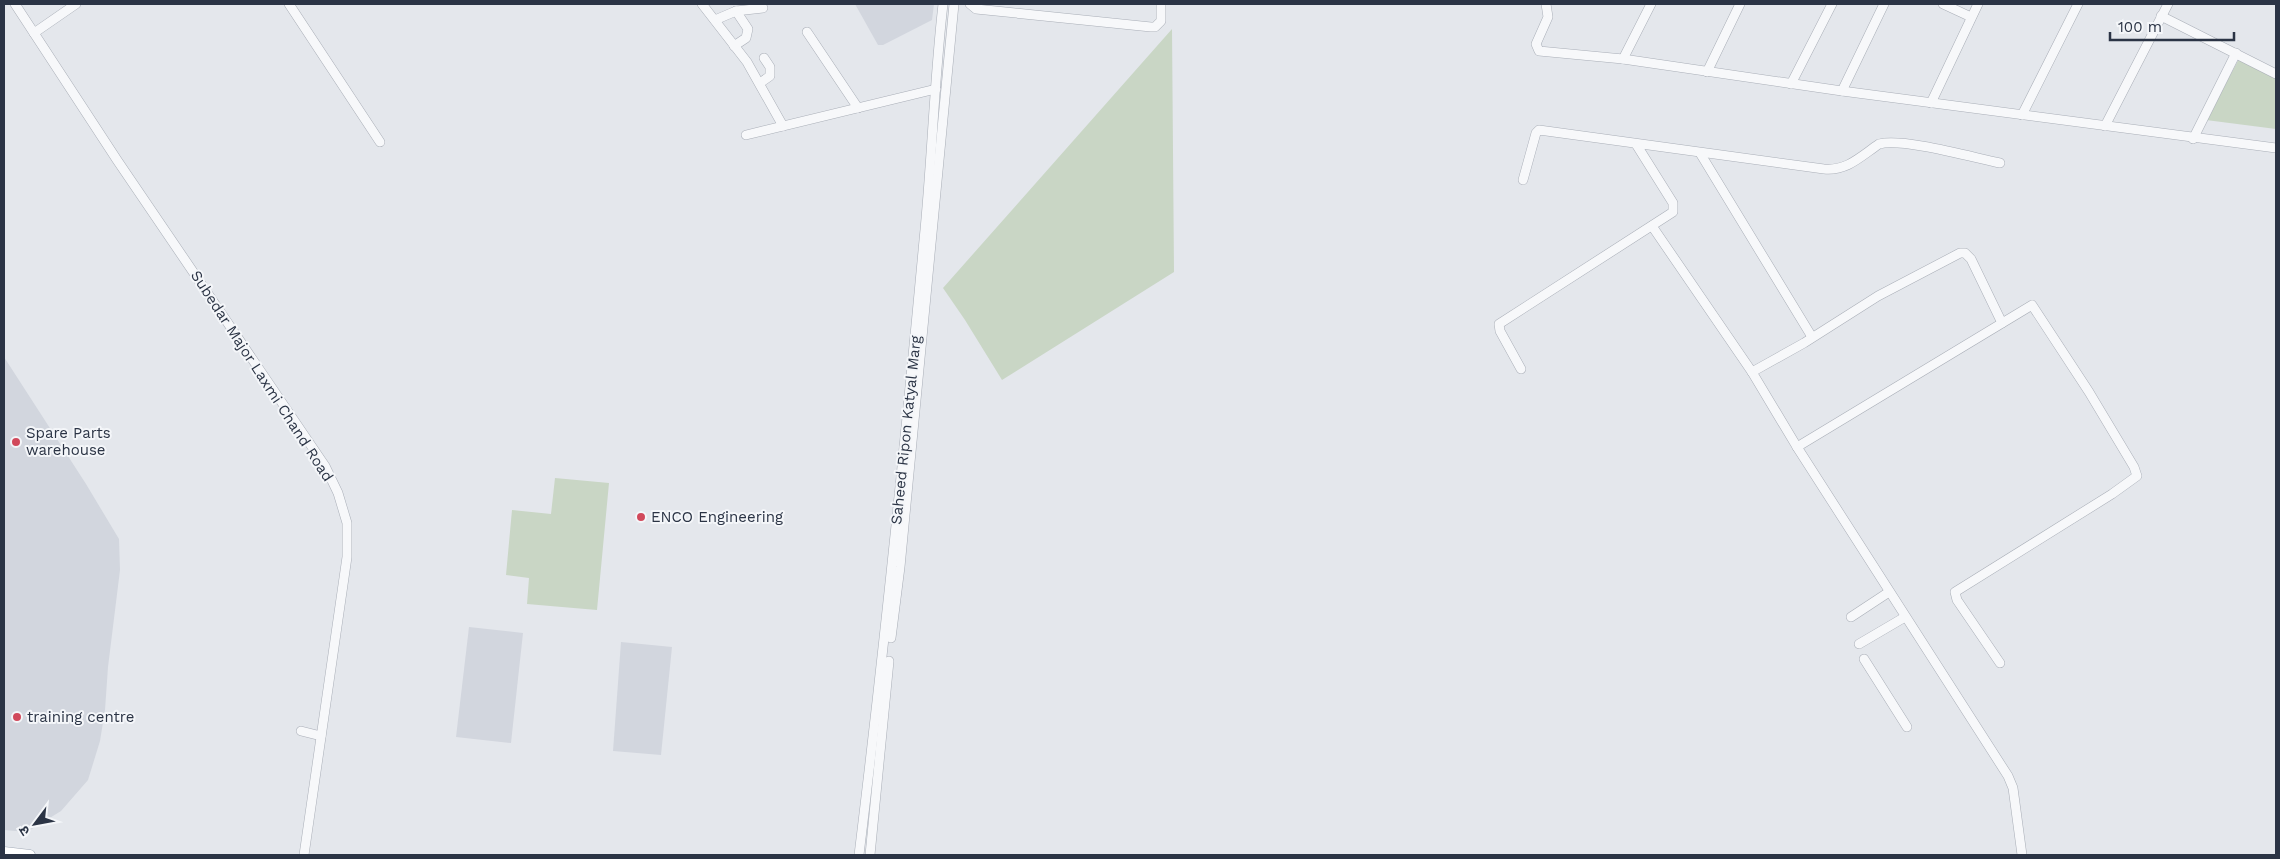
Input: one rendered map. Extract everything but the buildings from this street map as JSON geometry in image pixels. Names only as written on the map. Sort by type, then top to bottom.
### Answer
[{"type":"main road","points":[[4,852],[30,855]]},
{"type":"street","name":"Subedar Major Laxmi Chand Road","points":[[15,4],[325,466],[338,493],[347,523],[347,557],[304,855]]},
{"type":"street","points":[[34,33],[76,4]]},
{"type":"street","points":[[289,4],[380,142]]},
{"type":"street","points":[[702,4],[760,83],[783,126]]},
{"type":"street","points":[[970,4],[976,9],[1155,27],[1161,21],[1161,4]]},
{"type":"street","points":[[1546,4],[1548,17]]},
{"type":"street","points":[[1555,4],[1536,44],[1539,51],[1624,59],[1931,104],[2193,139],[2276,148]]},
{"type":"street","points":[[1624,59],[1651,4]]},
{"type":"street","points":[[1706,72],[1740,4]]},
{"type":"street","points":[[1791,84],[1832,4]]},
{"type":"street","points":[[1842,91],[1884,4]]},
{"type":"street","points":[[1944,4],[1971,17]]},
{"type":"street","points":[[1931,104],[1978,4]]},
{"type":"street","points":[[2022,115],[2078,4]]},
{"type":"street","points":[[2105,126],[2168,4]]},
{"type":"street","points":[[943,7],[954,8]]},
{"type":"street","name":"Saheed Ripon Katyal Marg","points":[[870,855],[921,309],[943,7]]},
{"type":"street","points":[[715,20],[736,11],[763,8]]},
{"type":"street","name":"Saheed Ripon Katyal Marg","points":[[859,855],[886,634],[954,8]]},
{"type":"street","points":[[734,46],[746,38],[748,30],[736,11]]},
{"type":"street","points":[[2161,16],[2276,74]]},
{"type":"street","points":[[806,32],[858,108]]},
{"type":"street","points":[[2193,139],[2236,53]]},
{"type":"street","points":[[760,83],[770,76],[770,67],[764,58]]},
{"type":"street","points":[[746,135],[936,89]]},
{"type":"street","points":[[1523,180],[1536,133],[1539,130],[1836,170],[1846,167],[1878,144],[1885,143],[1919,146],[2000,163]]},
{"type":"street","points":[[1521,369],[1500,331],[1499,324],[1669,215],[1674,208],[1673,203],[1636,144]]},
{"type":"street","points":[[1700,153],[1812,337]]},
{"type":"street","points":[[1652,226],[1752,372],[1904,617],[2008,776],[2013,788],[2022,855]]},
{"type":"street","points":[[1752,372],[1878,296],[1960,253],[1964,253],[1971,259],[2002,323]]},
{"type":"street","points":[[1797,447],[2032,305],[2089,392],[2137,473],[2135,479],[1955,592],[1957,600],[2000,663]]},
{"type":"street","points":[[1851,617],[1889,592]]},
{"type":"street","points":[[1859,644],[1904,617]]},
{"type":"street","points":[[1864,659],[1907,727]]},
{"type":"street","points":[[301,731],[321,736]]},
{"type":"shaded area","points":[[855,4],[934,4],[932,20],[883,45],[878,45]]},
{"type":"shaded area","points":[[4,357],[119,539],[120,570],[108,667],[105,710],[100,741],[88,780],[61,811],[27,832],[4,830]]},
{"type":"shaded area","points":[[469,627],[523,633],[511,743],[456,737]]},
{"type":"shaded area","points":[[621,642],[672,647],[661,755],[613,751]]},
{"type":"green space","points":[[1172,29],[1174,272],[1002,380],[943,288]]},
{"type":"green space","points":[[2239,59],[2276,79],[2276,129],[2206,120]]},
{"type":"green space","points":[[555,478],[609,483],[597,610],[527,604],[529,578],[506,575],[512,510],[551,514]]},
{"type":"place","name":"Spare Parts warehouse","points":[[16,442]]},
{"type":"place","name":"ENCO Engineering","points":[[641,517]]},
{"type":"place","name":"training centre","points":[[17,717]]}]
